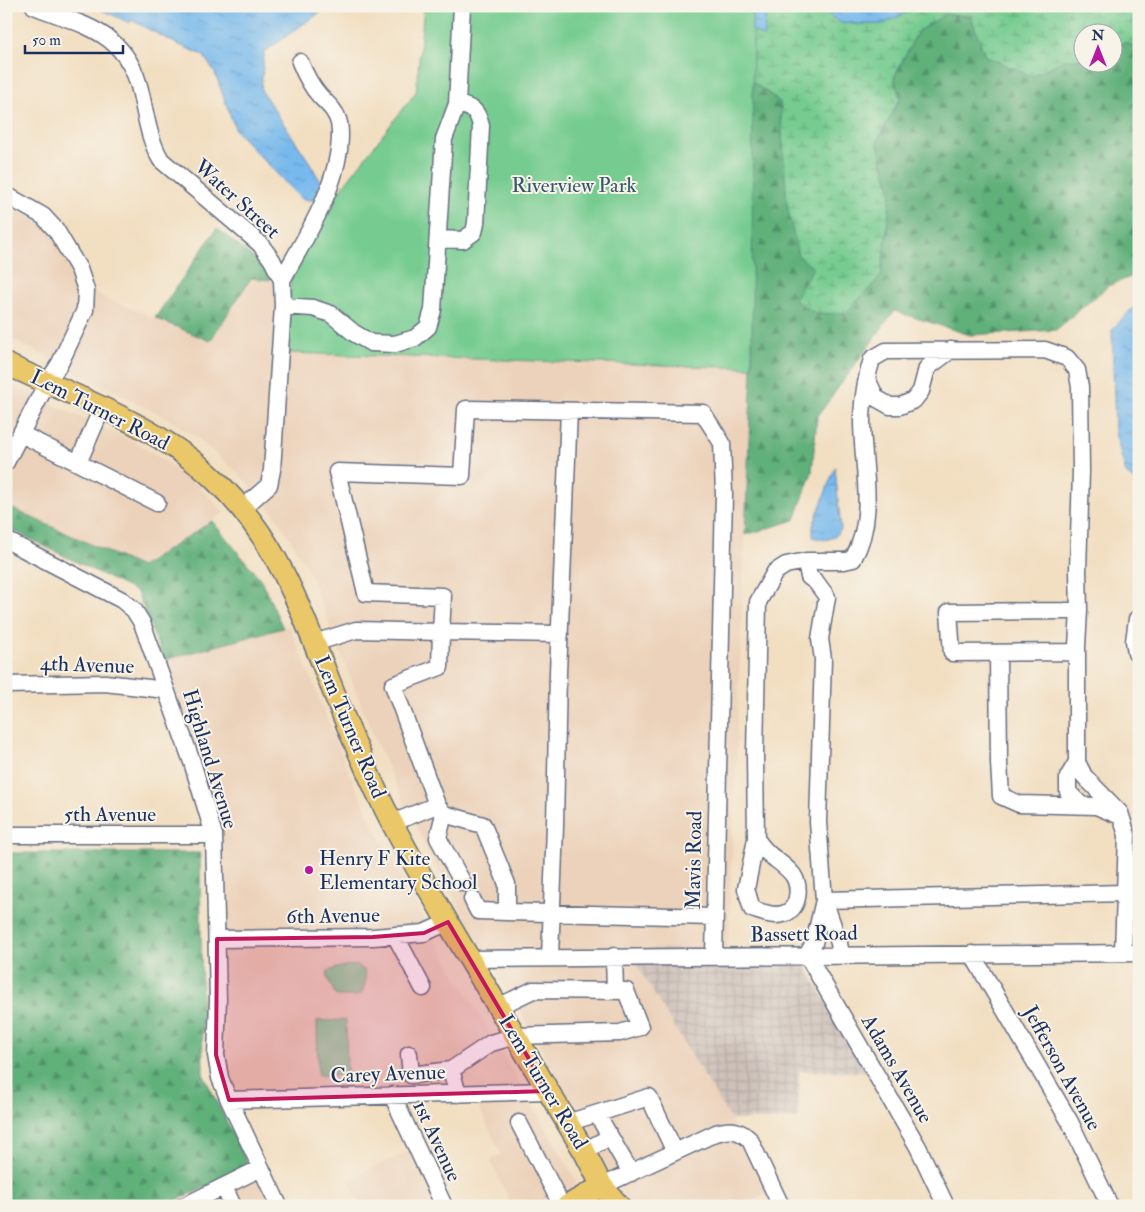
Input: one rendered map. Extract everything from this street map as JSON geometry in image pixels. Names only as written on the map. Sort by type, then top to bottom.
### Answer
[{"type":"main road","name":"Lem Turner Road","points":[[6,364],[127,420],[179,450],[213,477],[243,508],[268,544],[298,602],[364,766],[392,823],[469,959],[584,1151],[604,1196],[619,1206]]},
{"type":"main road","points":[[567,1206],[604,1196]]},
{"type":"street","name":"Water Street","points":[[34,6],[101,33],[116,44],[135,72],[150,137],[161,160],[260,244],[272,260],[282,280],[283,306],[272,470],[268,485],[243,508]]},
{"type":"street","points":[[283,306],[313,308],[331,314],[354,333],[371,343],[396,344],[415,338],[428,327],[433,310],[444,139],[457,104],[462,6]]},
{"type":"street","points":[[282,280],[326,198],[337,162],[340,136],[339,122],[334,111],[309,82],[300,62]]},
{"type":"street","points":[[438,239],[463,240],[474,232],[476,223],[481,126],[479,114],[471,107],[457,104]]},
{"type":"street","points":[[6,195],[43,216],[56,230],[79,269],[86,290],[85,310],[60,362],[6,462]]},
{"type":"street","points":[[866,377],[876,398],[890,406],[900,406],[914,400],[921,391],[927,368],[951,350]]},
{"type":"street","points":[[756,839],[754,755],[758,602],[775,572],[786,565],[806,561],[844,561],[853,559],[858,549],[867,517],[862,416],[866,377],[872,359],[886,351],[1046,350],[1067,358],[1077,370],[1080,387],[1081,471],[1078,571],[1077,762],[1084,776],[1120,813],[1124,823],[1127,834],[1125,893],[1131,953]]},
{"type":"street","points":[[78,463],[102,408]]},
{"type":"street","points":[[463,883],[438,838],[440,809],[393,685],[440,667],[443,596],[366,593],[337,472],[462,476],[466,409],[569,411],[550,957]]},
{"type":"street","name":"Mavis Road","points":[[569,411],[702,413],[722,444],[724,494],[714,957]]},
{"type":"street","points":[[21,434],[157,503]]},
{"type":"street","name":"Highland Avenue","points":[[6,540],[122,600],[134,610],[142,623],[192,762],[214,834],[218,1000],[216,1055],[220,1078],[279,1206]]},
{"type":"street","points":[[806,561],[809,577],[816,582],[826,597],[820,639],[823,659],[818,822],[824,900],[839,943],[841,955]]},
{"type":"street","points":[[1077,652],[952,653],[949,612],[1079,610]]},
{"type":"street","points":[[1137,619],[1134,641],[1136,653],[1139,654]]},
{"type":"street","points":[[314,644],[356,630],[560,634]]},
{"type":"street","points":[[998,653],[1001,796],[1019,804],[1096,806],[1113,813],[1124,823]]},
{"type":"street","name":"4th Avenue","points":[[6,685],[105,684],[166,690]]},
{"type":"street","points":[[1077,762],[1068,777],[1068,792],[1082,805]]},
{"type":"street","points":[[392,823],[440,809],[483,825],[507,884],[507,912]]},
{"type":"street","name":"5th Avenue","points":[[6,835],[214,834]]},
{"type":"street","points":[[824,900],[1125,893]]},
{"type":"street","points":[[472,899],[478,911],[714,917]]},
{"type":"street","points":[[807,955],[814,943],[824,900]]},
{"type":"street","name":"6th Avenue","points":[[217,939],[373,937],[424,933],[448,922]]},
{"type":"street","points":[[396,935],[422,988]]},
{"type":"street","name":"Bassett Road","points":[[469,959],[614,956],[714,957],[1131,953]]},
{"type":"street","name":"Jefferson Avenue","points":[[972,954],[1070,1122],[1110,1206]]},
{"type":"street","name":"Adams Avenue","points":[[807,955],[918,1147],[946,1206]]},
{"type":"street","points":[[614,956],[615,991]]},
{"type":"street","points":[[409,1054],[410,1075],[451,1070],[491,1043],[516,1036],[612,1033],[640,1027],[626,991],[533,990],[498,1007]]},
{"type":"street","points":[[451,1070],[458,1094]]},
{"type":"street","name":"Carey Avenue","points":[[229,1100],[548,1091]]},
{"type":"street","name":"1st Avenue","points":[[392,1095],[444,1206]]},
{"type":"street","points":[[567,1123],[649,1097],[675,1152]]},
{"type":"street","points":[[597,1114],[630,1173]]},
{"type":"street","points":[[519,1123],[562,1206]]},
{"type":"street","points":[[604,1196],[630,1173],[716,1133],[727,1130],[744,1134],[750,1140],[781,1206]]},
{"type":"street","points":[[584,1151],[610,1137]]},
{"type":"street","points":[[184,1206],[261,1168]]},
{"type":"street","points":[[224,1187],[233,1206]]},
{"type":"highlighted area","points":[[448,922],[548,1091],[229,1100],[216,1055],[217,939],[373,937],[424,933]]},
{"type":"shaded area","points":[[6,203],[48,227],[96,294],[209,341],[251,277],[290,283],[287,353],[752,368],[728,948],[627,949],[731,1120],[769,1192],[741,1206],[628,1206],[543,1051],[449,890],[419,833],[375,740],[305,563],[277,518],[239,474],[196,437],[167,418],[6,336]]},
{"type":"shaded area","points":[[6,383],[134,442],[158,456],[198,486],[224,513],[141,567],[6,506],[6,480],[13,459],[6,456]]},
{"type":"shaded area","name":"Henry F Kite Elementary School","points":[[290,626],[348,770],[376,831],[440,948],[576,1180],[573,1188],[539,1206],[512,1206],[490,1160],[501,1154],[470,1089],[236,1096],[227,1077],[220,834],[164,660]]},
{"type":"shaded area","points":[[795,948],[867,1072],[799,1071],[799,1119],[731,1120],[627,949]]},
{"type":"shaded area","points":[[412,1150],[439,1206],[361,1206],[348,1179]]},
{"type":"shaded area","points":[[249,1167],[286,1206],[164,1206]]},
{"type":"green space","name":"Riverview Park","points":[[424,6],[753,6],[752,368],[287,353],[292,252],[416,92]]},
{"type":"green space","points":[[766,6],[817,6],[841,23],[882,24],[921,6],[1139,6],[1139,48],[1124,42],[1122,43],[1122,22],[1072,22],[1072,59],[1066,59],[1032,76],[985,56],[971,16],[946,14],[918,31],[894,77],[900,99],[877,141],[891,193],[881,276],[846,313],[817,314],[794,300],[813,268],[798,255],[787,205],[780,102],[752,81],[752,30],[764,36]]},
{"type":"green space","points":[[946,14],[971,16],[985,56],[1032,76],[1066,59],[1072,59],[1072,72],[1122,72],[1122,43],[1139,48],[1139,267],[1133,276],[1108,286],[1056,330],[970,335],[894,311],[817,417],[812,472],[795,520],[745,535],[752,368],[752,81],[780,102],[787,205],[813,268],[817,314],[846,313],[881,276],[891,193],[877,141],[900,99],[894,77],[918,31]]},
{"type":"green space","points":[[217,228],[263,266],[270,280],[251,278],[210,341],[155,318]]},
{"type":"green space","points":[[6,506],[141,567],[212,521],[261,580],[283,628],[164,660],[137,592],[6,527]]},
{"type":"green space","points":[[6,853],[200,853],[203,1074],[249,1167],[164,1206],[6,1206]]},
{"type":"green space","points":[[357,965],[364,970],[366,980],[362,993],[357,996],[336,996],[327,977],[328,971],[344,966]]},
{"type":"green space","points":[[346,1020],[347,1075],[318,1076],[317,1021]]},
{"type":"water","points":[[93,6],[329,6],[264,52],[261,90],[310,163],[323,186],[319,201],[301,199],[236,131],[215,73],[203,55],[131,20],[130,23]]},
{"type":"water","points":[[753,6],[766,6],[764,37],[752,30]]},
{"type":"water","points":[[817,6],[921,6],[882,24],[858,24],[841,23]]},
{"type":"water","points":[[1139,301],[1139,482],[1137,482],[1126,474],[1115,432],[1112,330]]},
{"type":"water","points":[[835,467],[841,530],[835,536],[825,540],[813,537],[813,526]]},
{"type":"place","name":"Henry F Kite Elementary School","points":[[309,870]]}]
